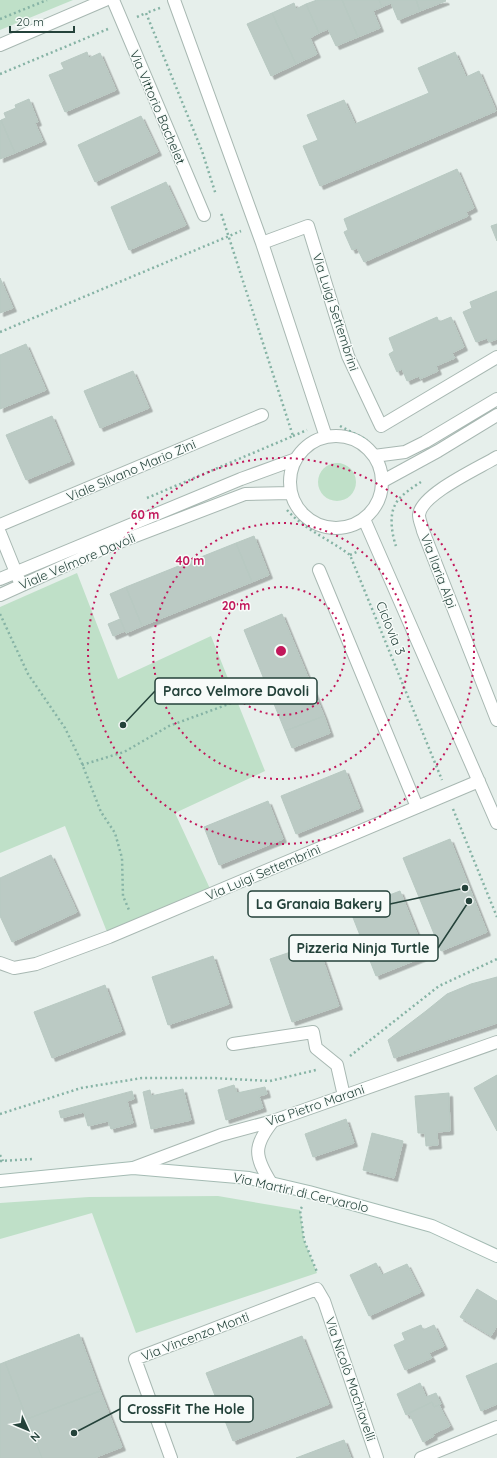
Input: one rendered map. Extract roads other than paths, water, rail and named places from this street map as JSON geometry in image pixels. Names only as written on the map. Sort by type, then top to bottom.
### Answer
[{"type":"street","points":[[0,45],[105,0]]},
{"type":"street","name":"Via Vittorio Bachelet","points":[[113,0],[204,214]]},
{"type":"street","points":[[174,0],[262,243],[326,437]]},
{"type":"street","name":"Via Luigi Settembrini","points":[[262,243],[308,226],[348,356],[381,426],[497,357]]},
{"type":"street","points":[[374,456],[404,452],[425,442],[497,399]]},
{"type":"street","name":"Viale Silvano Mario Zini","points":[[0,525],[262,415]]},
{"type":"street","points":[[383,482],[411,467],[497,415]]},
{"type":"street","points":[[336,436],[352,439],[363,444],[374,456],[380,466],[383,482],[382,492],[375,507],[364,520],[348,527],[332,528],[320,526],[306,518],[297,508],[291,493],[290,474],[296,459],[311,443],[326,437],[336,436]]},
{"type":"street","name":"Via Ilaria Alpi","points":[[497,457],[434,494],[423,505],[419,516],[423,531],[497,720]]},
{"type":"street","name":"Viale Velmore Davoli","points":[[0,580],[241,479],[296,459]]},
{"type":"street","name":"Viale Velmore Davoli","points":[[0,595],[21,584],[104,548],[245,494],[291,493]]},
{"type":"street","points":[[364,520],[497,823]]},
{"type":"street","points":[[0,533],[21,584]]},
{"type":"street","points":[[319,570],[417,807]]},
{"type":"street","name":"Via Luigi Settembrini","points":[[0,963],[14,968],[36,964],[109,936],[479,782]]},
{"type":"street","points":[[233,1044],[313,1032],[316,1048],[338,1065],[344,1096]]},
{"type":"street","name":"Via Pietro Marani","points":[[133,1168],[221,1135],[273,1121],[497,1042]]},
{"type":"street","points":[[271,1183],[260,1166],[257,1146],[261,1135],[273,1121]]},
{"type":"street","name":"Via Martiri di Cervarolo","points":[[0,1181],[133,1168],[210,1174],[271,1183],[432,1226],[497,1256]]},
{"type":"street","name":"Via Nicolò Machiavelli","points":[[317,1289],[324,1301],[378,1458]]},
{"type":"street","name":"Via Vincenzo Monti","points":[[171,1458],[135,1359],[317,1289]]},
{"type":"street","points":[[421,1458],[497,1427]]},
{"type":"place","name":"Parco Velmore Davoli","points":[[123,725]]},
{"type":"place","name":"La Granaia Bakery","points":[[465,888]]},
{"type":"place","name":"Pizzeria Ninja Turtle","points":[[469,901]]},
{"type":"place","name":"CrossFit The Hole","points":[[74,1433]]}]
